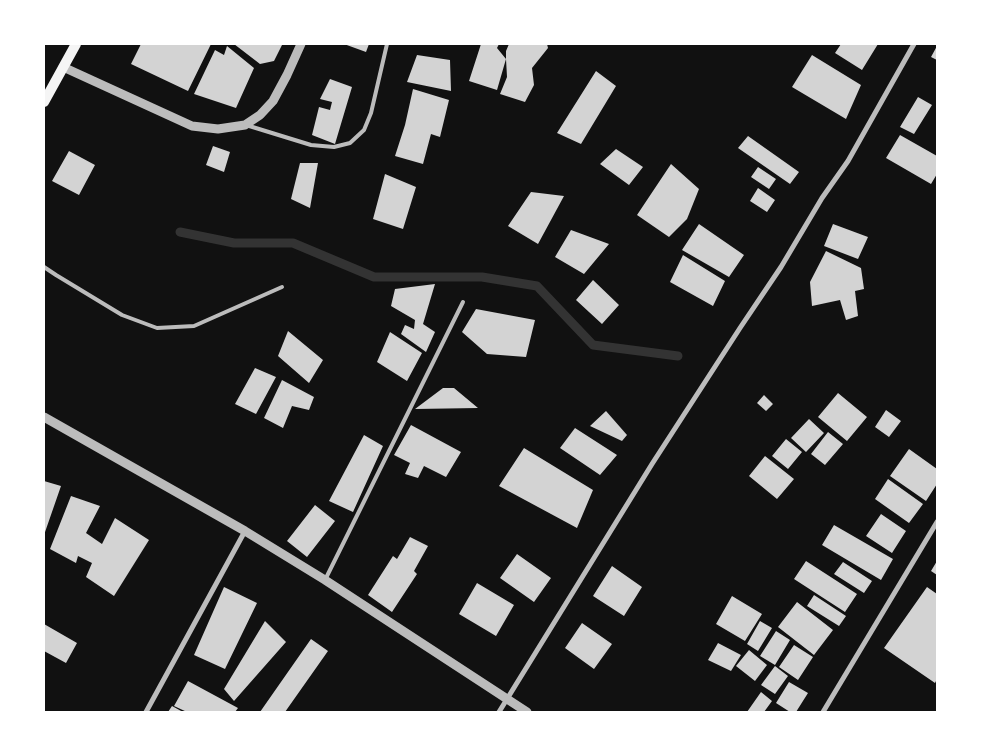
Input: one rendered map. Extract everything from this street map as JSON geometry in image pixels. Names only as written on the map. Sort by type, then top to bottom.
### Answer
[{"type":"main road","points":[[44,102],[76,44]]},
{"type":"street","points":[[63,66],[192,126],[218,129],[245,125],[260,116],[273,101],[301,44]]},
{"type":"street","points":[[499,712],[652,464],[781,268],[822,198],[848,161],[914,44]]},
{"type":"street","points":[[44,416],[245,531],[527,712]]},
{"type":"street","points":[[823,712],[937,522]]},
{"type":"street","points":[[146,712],[245,531]]},
{"type":"lane","points":[[245,125],[311,145],[334,147],[350,142],[364,130],[371,113],[387,44]]},
{"type":"lane","points":[[44,266],[122,315],[157,328],[194,326],[282,287]]},
{"type":"lane","points":[[324,580],[463,302]]},
{"type":"building","points":[[141,44],[211,44],[188,91],[131,64]]},
{"type":"building","points":[[234,44],[282,45],[274,61],[260,64]]},
{"type":"building","points":[[344,44],[369,44],[366,52]]},
{"type":"building","points":[[481,44],[499,44],[497,48],[506,59],[497,90],[469,81]]},
{"type":"building","points":[[509,44],[547,44],[548,48],[532,68],[534,85],[525,102],[500,94],[507,77],[506,51]]},
{"type":"building","points":[[841,44],[878,44],[862,70],[835,53]]},
{"type":"building","points":[[227,46],[254,68],[236,108],[194,94],[215,50],[224,55]]},
{"type":"building","points":[[937,46],[937,60],[931,57]]},
{"type":"building","points":[[417,55],[450,60],[451,91],[407,82]]},
{"type":"building","points":[[812,55],[861,85],[846,119],[792,87]]},
{"type":"building","points":[[596,71],[616,86],[581,144],[557,133]]},
{"type":"building","points":[[330,79],[352,87],[335,144],[312,135],[319,107],[330,110],[332,102],[320,99]]},
{"type":"building","points":[[413,89],[449,100],[440,137],[431,134],[423,164],[395,156],[405,125]]},
{"type":"building","points":[[918,97],[932,105],[914,134],[900,127]]},
{"type":"building","points":[[900,135],[937,156],[937,174],[931,184],[886,158]]},
{"type":"building","points":[[748,136],[799,172],[790,184],[738,148]]},
{"type":"building","points":[[213,146],[230,152],[224,172],[206,165]]},
{"type":"building","points":[[616,149],[643,167],[629,185],[600,164]]},
{"type":"building","points":[[69,151],[95,165],[79,195],[52,181]]},
{"type":"building","points":[[300,163],[318,163],[310,208],[291,199]]},
{"type":"building","points":[[671,164],[699,189],[687,219],[669,237],[637,215]]},
{"type":"building","points":[[758,167],[776,179],[769,189],[751,177]]},
{"type":"building","points":[[385,174],[416,187],[403,229],[373,219]]},
{"type":"building","points":[[758,188],[775,200],[767,212],[750,201]]},
{"type":"building","points":[[531,192],[564,196],[538,244],[508,226]]},
{"type":"building","points":[[699,224],[744,255],[729,277],[682,250]]},
{"type":"building","points":[[833,224],[868,237],[858,259],[824,246]]},
{"type":"building","points":[[571,230],[609,244],[584,274],[555,257]]},
{"type":"building","points":[[826,251],[861,268],[864,289],[855,291],[858,316],[846,320],[840,300],[812,306],[810,282]]},
{"type":"building","points":[[683,255],[725,281],[713,306],[670,282]]},
{"type":"building","points":[[593,280],[619,305],[602,324],[576,300]]},
{"type":"building","points":[[435,284],[423,324],[435,332],[426,352],[401,334],[405,325],[414,329],[415,320],[391,306],[395,289]]},
{"type":"building","points":[[476,309],[535,320],[526,357],[487,354],[462,332]]},
{"type":"building","points":[[288,331],[323,360],[309,383],[278,356]]},
{"type":"building","points":[[390,332],[422,353],[407,381],[377,362]]},
{"type":"building","points":[[255,368],[276,377],[256,414],[235,404]]},
{"type":"building","points":[[282,380],[314,397],[309,410],[292,406],[283,428],[264,418]]},
{"type":"building","points":[[443,388],[454,388],[478,408],[415,409]]},
{"type":"building","points":[[838,393],[867,417],[847,441],[818,417]]},
{"type":"building","points":[[764,395],[773,404],[766,411],[757,403]]},
{"type":"building","points":[[886,410],[901,421],[889,437],[875,427]]},
{"type":"building","points":[[606,411],[627,435],[622,441],[590,426]]},
{"type":"building","points":[[809,419],[824,433],[806,452],[791,438]]},
{"type":"building","points":[[411,425],[461,452],[446,477],[424,466],[418,478],[405,474],[410,463],[394,455]]},
{"type":"building","points":[[575,428],[617,455],[600,475],[560,448]]},
{"type":"building","points":[[828,432],[843,444],[825,465],[811,454]]},
{"type":"building","points":[[364,435],[383,446],[353,512],[329,501]]},
{"type":"building","points":[[786,439],[802,452],[788,469],[772,456]]},
{"type":"building","points":[[524,448],[593,490],[577,528],[499,486]]},
{"type":"building","points":[[909,449],[937,469],[937,484],[926,501],[890,476]]},
{"type":"building","points":[[765,456],[794,479],[777,499],[749,476]]},
{"type":"building","points":[[888,479],[923,504],[909,523],[875,499]]},
{"type":"building","points":[[44,481],[61,486],[44,535]]},
{"type":"building","points":[[71,496],[100,506],[86,533],[102,544],[115,518],[149,540],[114,596],[86,577],[92,563],[78,556],[76,563],[50,549]]},
{"type":"building","points":[[315,505],[335,521],[307,557],[287,541]]},
{"type":"building","points":[[881,514],[906,531],[892,553],[866,536]]},
{"type":"building","points":[[834,525],[893,559],[881,580],[822,545]]},
{"type":"building","points":[[410,537],[428,546],[414,571],[417,574],[392,612],[368,595],[393,556],[397,559]]},
{"type":"building","points":[[517,554],[551,578],[534,602],[500,578]]},
{"type":"building","points":[[806,561],[857,594],[845,612],[794,579]]},
{"type":"building","points":[[937,561],[937,575],[931,571]]},
{"type":"building","points":[[843,562],[872,581],[864,593],[834,574]]},
{"type":"building","points":[[612,566],[642,587],[624,616],[593,596]]},
{"type":"building","points":[[477,583],[514,605],[496,636],[459,614]]},
{"type":"building","points":[[224,587],[257,603],[225,669],[194,655]]},
{"type":"building","points":[[927,587],[937,594],[937,679],[935,683],[884,648]]},
{"type":"building","points":[[814,595],[846,616],[839,626],[807,606]]},
{"type":"building","points":[[732,596],[762,614],[745,641],[716,624]]},
{"type":"building","points":[[797,602],[833,630],[814,655],[778,627]]},
{"type":"building","points":[[265,621],[286,642],[234,701],[224,689]]},
{"type":"building","points":[[760,621],[772,628],[758,651],[747,644]]},
{"type":"building","points":[[582,623],[612,644],[594,669],[565,648]]},
{"type":"building","points":[[44,624],[77,643],[66,663],[44,651]]},
{"type":"building","points":[[776,631],[790,640],[775,665],[760,656]]},
{"type":"building","points":[[311,639],[328,651],[285,712],[260,712]]},
{"type":"building","points":[[718,643],[741,655],[731,671],[708,660]]},
{"type":"building","points":[[794,645],[813,657],[798,680],[779,667]]},
{"type":"building","points":[[749,650],[767,665],[755,681],[736,666]]},
{"type":"building","points":[[775,666],[788,676],[775,694],[761,685]]},
{"type":"building","points":[[188,681],[238,708],[235,712],[187,712],[174,706]]},
{"type":"building","points":[[789,682],[808,693],[796,712],[790,712],[776,703]]},
{"type":"building","points":[[761,692],[772,701],[764,712],[747,712]]},
{"type":"building","points":[[172,706],[183,712],[168,712]]},
{"type":"waterway","points":[[180,232],[234,243],[293,243],[374,277],[482,277],[537,286],[593,345],[678,356]]}]
